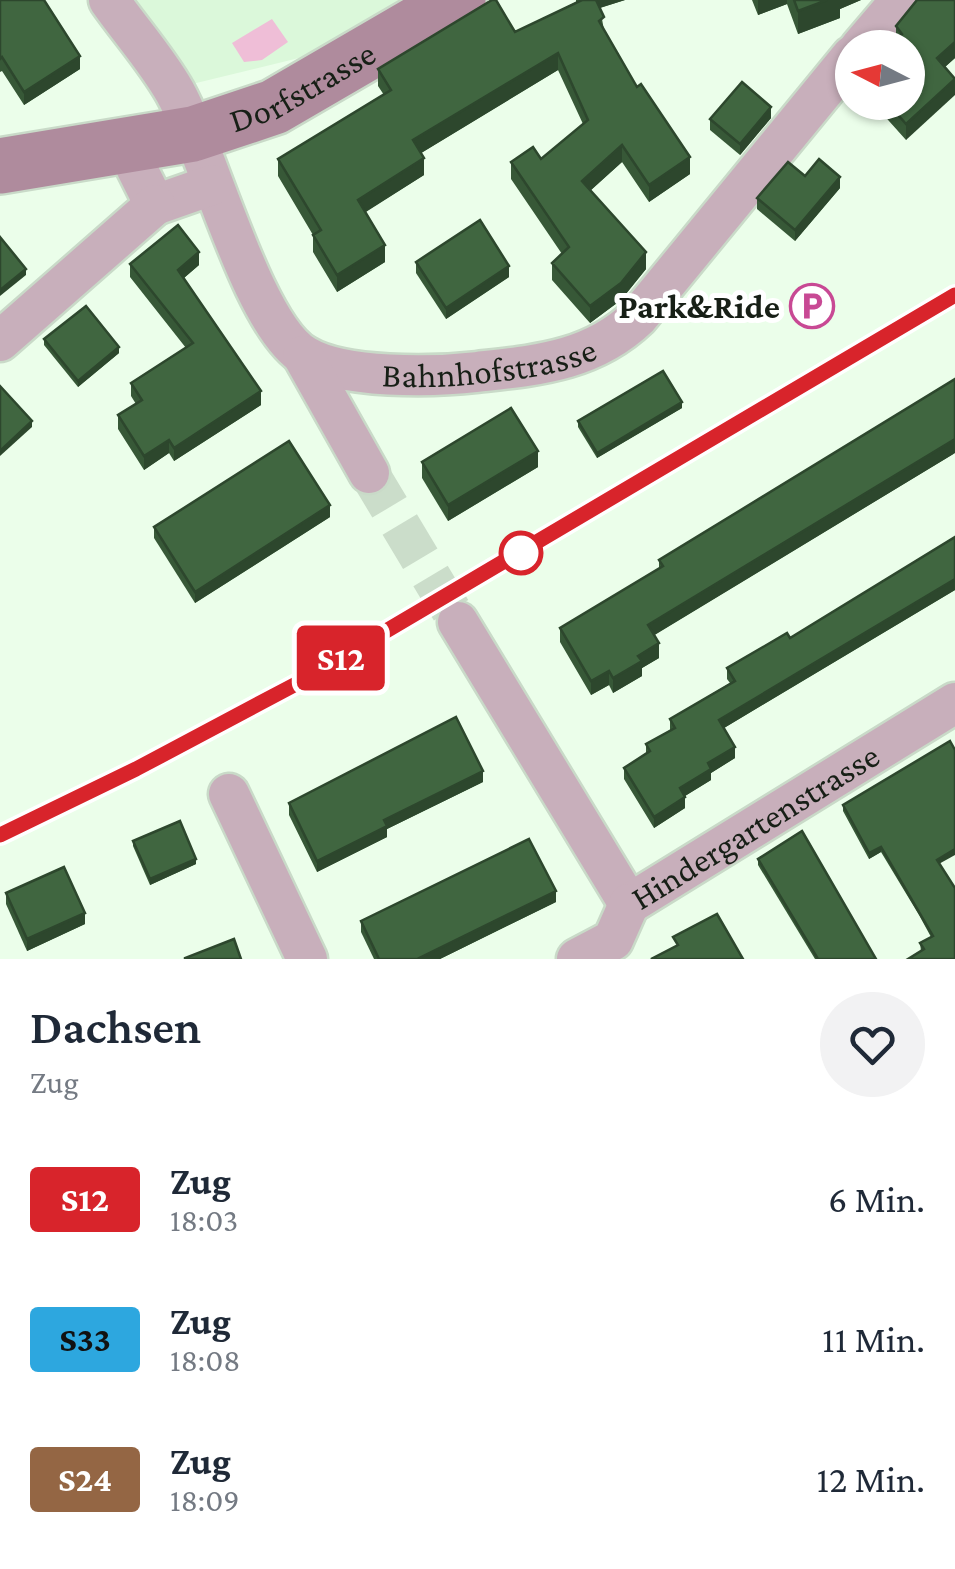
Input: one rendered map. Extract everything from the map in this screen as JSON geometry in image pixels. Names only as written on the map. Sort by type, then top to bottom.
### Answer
[{"type":"street","points":[[108,0],[175,91],[255,281],[369,473]]},
{"type":"street","name":"Dorfstrasse","points":[[0,166],[194,134],[274,107],[458,0]]},
{"type":"street","points":[[875,30],[901,0]]},
{"type":"street","name":"Bahnhofstrasse","points":[[303,356],[354,370],[455,374],[528,366],[600,347],[638,317],[835,77]]},
{"type":"street","points":[[133,145],[136,167],[155,206]]},
{"type":"street","points":[[0,340],[155,206],[212,185]]},
{"type":"street","name":"Hindergartenstrasse","points":[[458,622],[629,904],[955,703]]},
{"type":"street","points":[[229,794],[307,959]]},
{"type":"street","points":[[578,959],[613,940],[629,904]]},
{"type":"shaded area","points":[[127,0],[401,0],[303,57],[184,86]]},
{"type":"shaded area","points":[[272,19],[288,42],[262,60],[244,62],[232,43]]},
{"type":"building","points":[[0,0],[44,0],[80,56],[24,92],[0,59]]},
{"type":"building","points":[[496,0],[515,32],[582,0],[596,0],[604,17],[599,21],[637,87],[641,84],[690,157],[649,185],[622,145],[582,181],[646,252],[621,283],[590,306],[552,263],[569,247],[511,162],[533,147],[541,159],[588,120],[558,53],[413,140],[424,158],[358,200],[385,245],[337,275],[313,235],[321,230],[278,159],[391,90],[378,69]]},
{"type":"building","points":[[794,0],[827,0],[798,11]]},
{"type":"building","points":[[917,0],[955,0],[955,42],[937,58],[955,79],[925,107],[925,30],[899,30],[896,26]]},
{"type":"building","points":[[742,82],[771,107],[740,144],[710,119]]},
{"type":"building","points":[[819,159],[840,177],[795,230],[757,198],[788,162],[805,176]]},
{"type":"building","points":[[480,220],[509,266],[446,308],[416,262]]},
{"type":"building","points":[[178,225],[199,252],[178,270],[261,391],[174,448],[169,440],[144,456],[118,415],[142,400],[131,383],[193,343],[130,264]]},
{"type":"building","points":[[0,237],[26,269],[0,290]]},
{"type":"building","points":[[86,306],[119,347],[78,381],[44,339]]},
{"type":"building","points":[[663,371],[682,402],[597,453],[578,421]]},
{"type":"building","points":[[955,379],[955,439],[648,625],[659,643],[638,656],[642,661],[613,678],[609,671],[591,681],[560,628],[663,566],[659,560]]},
{"type":"building","points":[[0,386],[32,421],[0,451]]},
{"type":"building","points":[[511,408],[538,451],[448,505],[422,462]]},
{"type":"building","points":[[289,441],[330,505],[195,592],[154,527]]},
{"type":"building","points":[[955,537],[955,579],[719,720],[735,747],[708,763],[711,769],[680,788],[685,797],[654,817],[624,768],[650,751],[646,744],[675,728],[670,719],[735,681],[727,668],[787,633],[790,638]]},
{"type":"building","points":[[456,717],[483,771],[384,820],[387,826],[317,861],[289,803]]},
{"type":"building","points":[[950,741],[955,750],[955,849],[937,860],[955,888],[955,959],[908,959],[924,949],[920,943],[933,936],[881,847],[869,853],[843,805]]},
{"type":"building","points":[[180,821],[196,859],[150,879],[133,841]]},
{"type":"building","points":[[802,831],[876,959],[818,959],[758,859]]},
{"type":"building","points":[[529,839],[556,891],[417,959],[379,959],[361,921]]},
{"type":"building","points":[[64,867],[85,913],[27,939],[6,893]]},
{"type":"building","points":[[717,914],[743,959],[651,959],[678,945],[673,937]]},
{"type":"building","points":[[234,939],[241,959],[185,959],[185,958]]},
{"type":"tunnel","points":[[369,473],[458,622]]},
{"type":"railway","points":[[0,835],[124,776],[366,646],[955,295]]},
{"type":"train","name":"S12","points":[[0,835],[136,769],[298,683],[955,295]]},
{"type":"place","name":"Park&Ride","points":[[812,306]]}]
